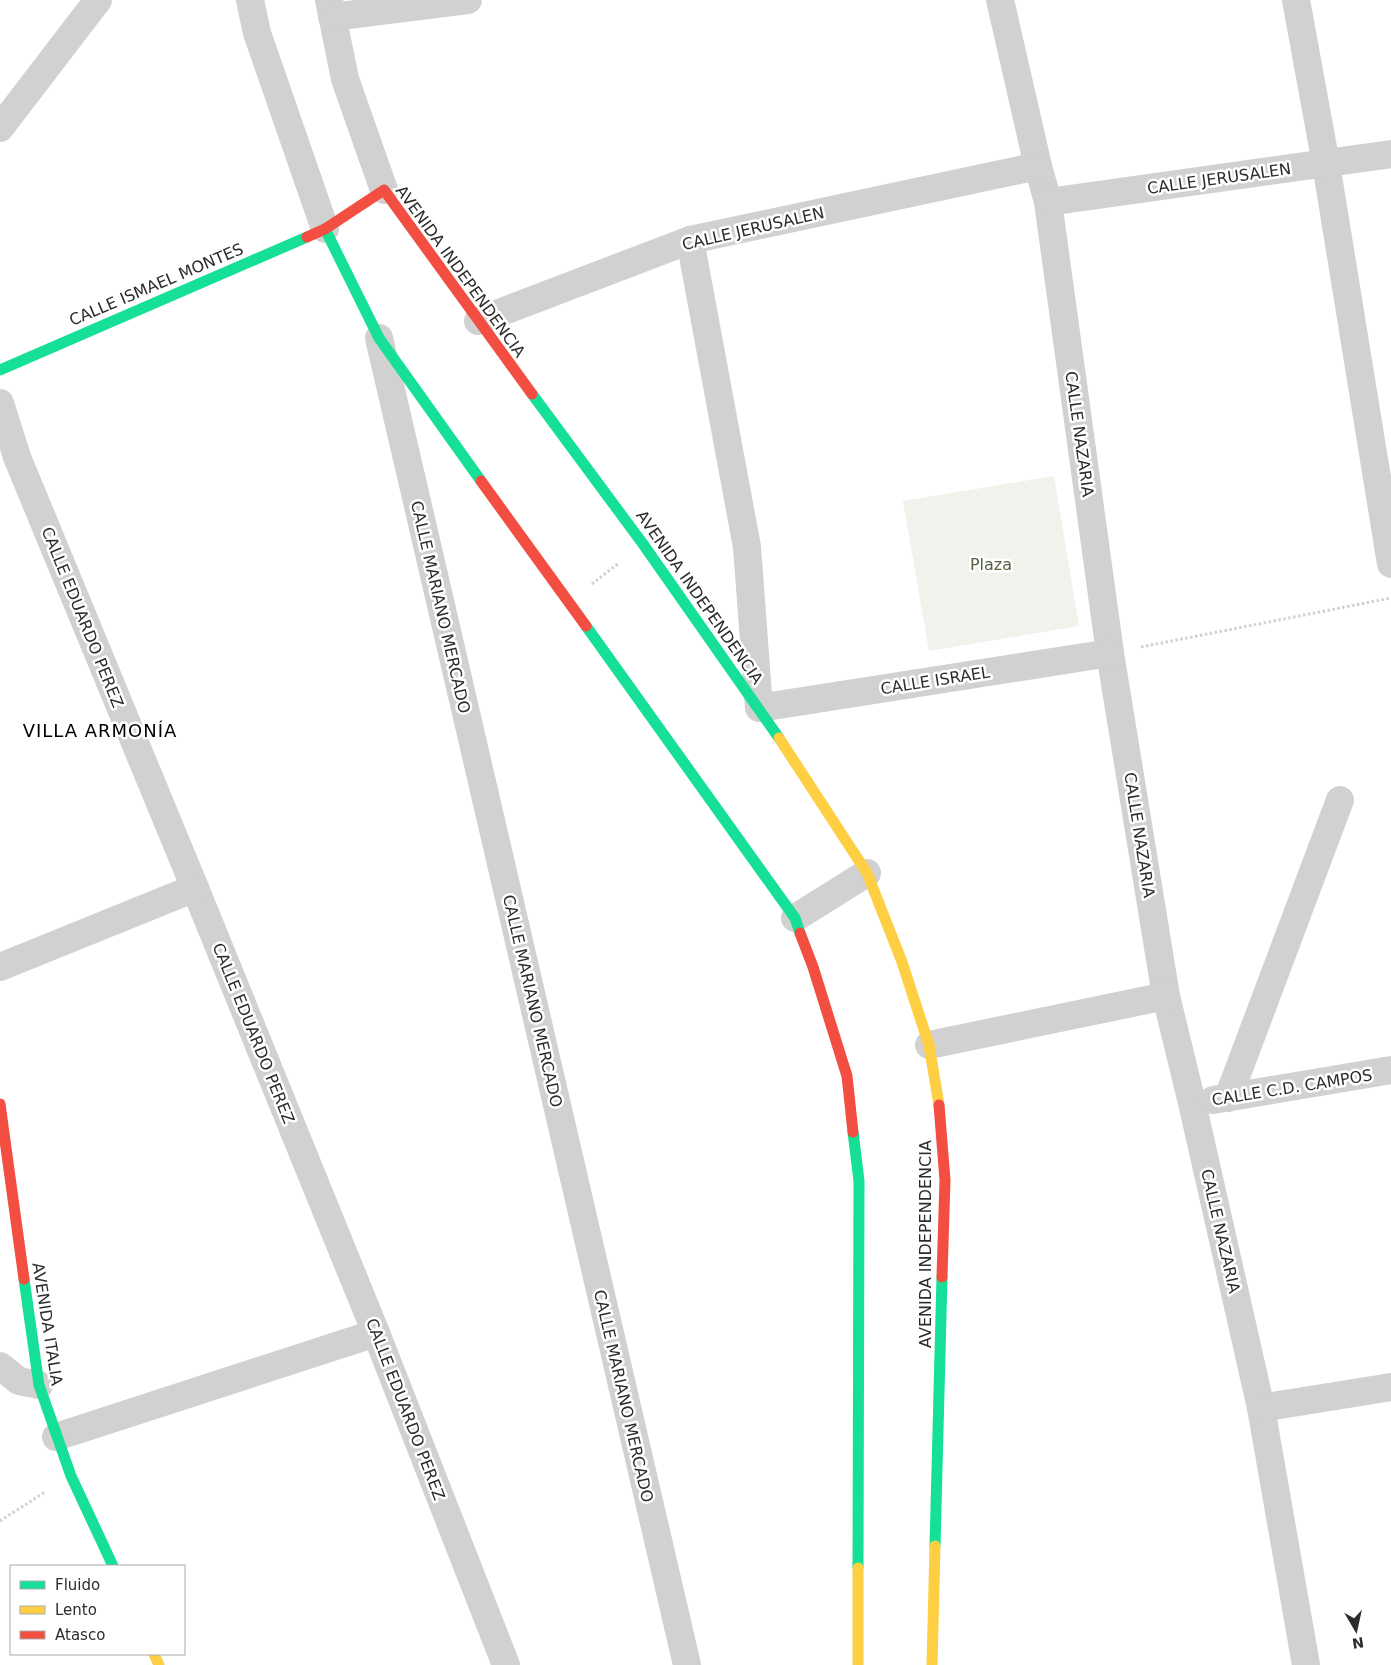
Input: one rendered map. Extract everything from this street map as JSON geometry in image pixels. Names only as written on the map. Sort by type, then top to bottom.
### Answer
[{"type":"main road","name":"AVENIDA INDEPENDENCIA","points":[[325,229],[384,190],[643,544],[759,708],[867,873],[902,962],[929,1045],[941,1116],[945,1180],[932,1665]]},
{"type":"main road","points":[[325,229],[379,338],[794,918],[813,968],[847,1076],[859,1181],[858,1665]]},
{"type":"main road","name":"CALLE ISMAEL MONTES","points":[[0,370],[325,229]]},
{"type":"main road","name":"AVENIDA ITALIA","points":[[0,1104],[39,1385],[71,1476],[113,1565]]},
{"type":"street","points":[[0,128],[98,0]]},
{"type":"street","points":[[250,0],[257,33],[325,229]]},
{"type":"street","points":[[384,190],[345,79],[331,8],[468,0]]},
{"type":"street","name":"CALLE NAZARIA","points":[[1000,0],[1048,202],[1110,653],[1166,996],[1261,1408],[1306,1665]]},
{"type":"street","points":[[1296,0],[1326,164],[1391,564]]},
{"type":"street","name":"CALLE JERUSALEN","points":[[1048,202],[1391,154]]},
{"type":"street","name":"CALLE JERUSALEN","points":[[478,321],[690,240],[1038,166]]},
{"type":"street","points":[[690,240],[747,547],[759,708]]},
{"type":"street","name":"CALLE MARIANO MERCADO","points":[[379,338],[687,1665]]},
{"type":"street","name":"CALLE EDUARDO PEREZ","points":[[0,403],[17,457],[376,1333],[506,1665]]},
{"type":"street","name":"CALLE ISRAEL","points":[[759,708],[1110,653]]},
{"type":"street","points":[[1228,1098],[1340,800]]},
{"type":"street","points":[[794,918],[867,873]]},
{"type":"street","points":[[0,967],[195,888]]},
{"type":"street","points":[[929,1045],[1166,996]]},
{"type":"street","name":"CALLE C.D. CAMPOS","points":[[1192,1103],[1391,1070]]},
{"type":"street","points":[[56,1437],[376,1333]]},
{"type":"street","points":[[0,1366],[19,1381],[39,1385]]},
{"type":"street","points":[[1261,1408],[1391,1387]]},
{"type":"path","points":[[569,602],[643,544]]},
{"type":"path","points":[[1110,653],[1391,598]]},
{"type":"path","points":[[0,1521],[71,1476]]},
{"type":"green space","name":"Plaza","points":[[1054,476],[1079,626],[929,651],[903,501]]},
{"type":"traffic: fast","points":[[325,229],[379,338],[481,481]]},
{"type":"traffic: fast","points":[[0,370],[307,237]]},
{"type":"traffic: fast","points":[[532,394],[643,544],[779,738]]},
{"type":"traffic: fast","points":[[586,626],[795,918],[800,933]]},
{"type":"traffic: fast","points":[[853,1132],[859,1181],[858,1568]]},
{"type":"traffic: fast","points":[[935,1546],[942,1277]]},
{"type":"traffic: fast","points":[[24,1279],[39,1385],[71,1476],[113,1565]]},
{"type":"traffic: slow","points":[[779,738],[867,873],[902,962],[929,1045],[939,1105]]},
{"type":"traffic: slow","points":[[932,1665],[935,1546]]},
{"type":"traffic: slow","points":[[858,1568],[858,1665]]},
{"type":"traffic: slow","points":[[154,1655],[159,1665]]},
{"type":"traffic: jam","points":[[307,237],[325,229],[384,190],[532,394]]},
{"type":"traffic: jam","points":[[481,481],[586,626]]},
{"type":"traffic: jam","points":[[800,933],[813,967],[847,1076],[853,1132]]},
{"type":"traffic: jam","points":[[0,1104],[24,1279]]},
{"type":"traffic: jam","points":[[939,1105],[945,1180],[942,1277]]},
{"type":"district","name":"VILLA ARMONÍA","points":[[100,731]]}]
